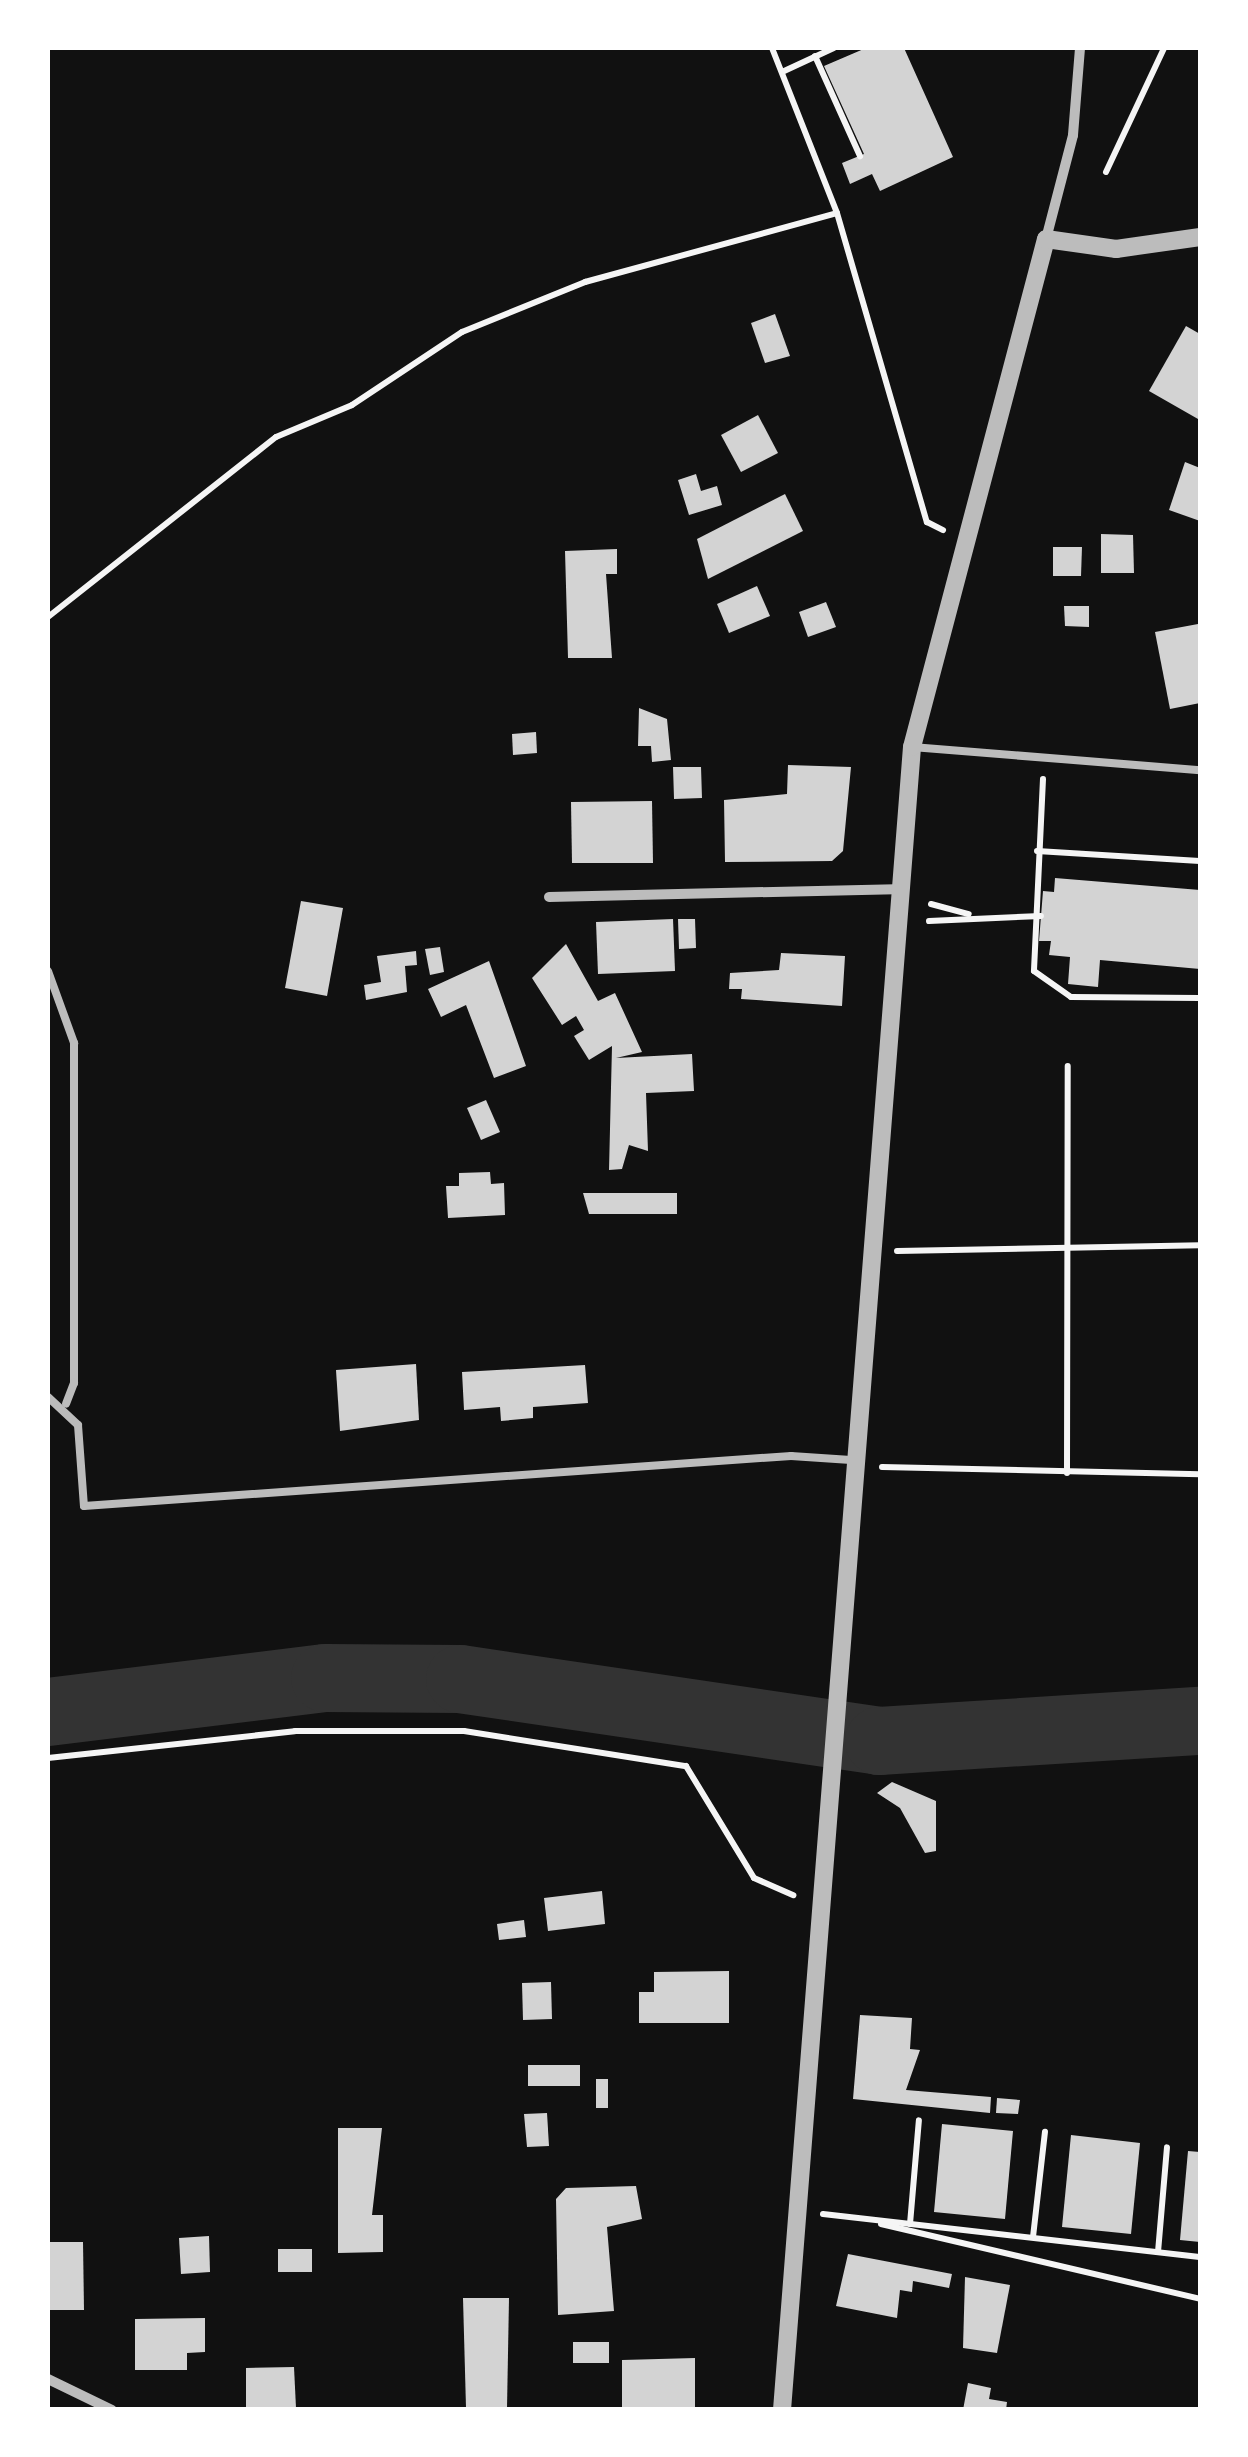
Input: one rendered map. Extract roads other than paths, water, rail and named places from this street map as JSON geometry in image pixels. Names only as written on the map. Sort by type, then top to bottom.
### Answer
[{"type":"street","points":[[782,2410],[866,1256],[895,890],[912,746],[1073,135],[1080,48]]},
{"type":"street","points":[[1046,239],[1116,250],[1200,238]]},
{"type":"street","points":[[549,897],[895,890]]},
{"type":"street","points":[[48,2380],[112,2410]]},
{"type":"lane","points":[[912,746],[1200,770]]},
{"type":"lane","points":[[48,971],[74,1044],[74,1384],[66,1404]]},
{"type":"lane","points":[[48,1397],[66,1404],[78,1425],[84,1506],[791,1456],[851,1460]]},
{"type":"waterway","points":[[48,1712],[325,1678],[460,1679],[879,1741],[1200,1721]]}]
